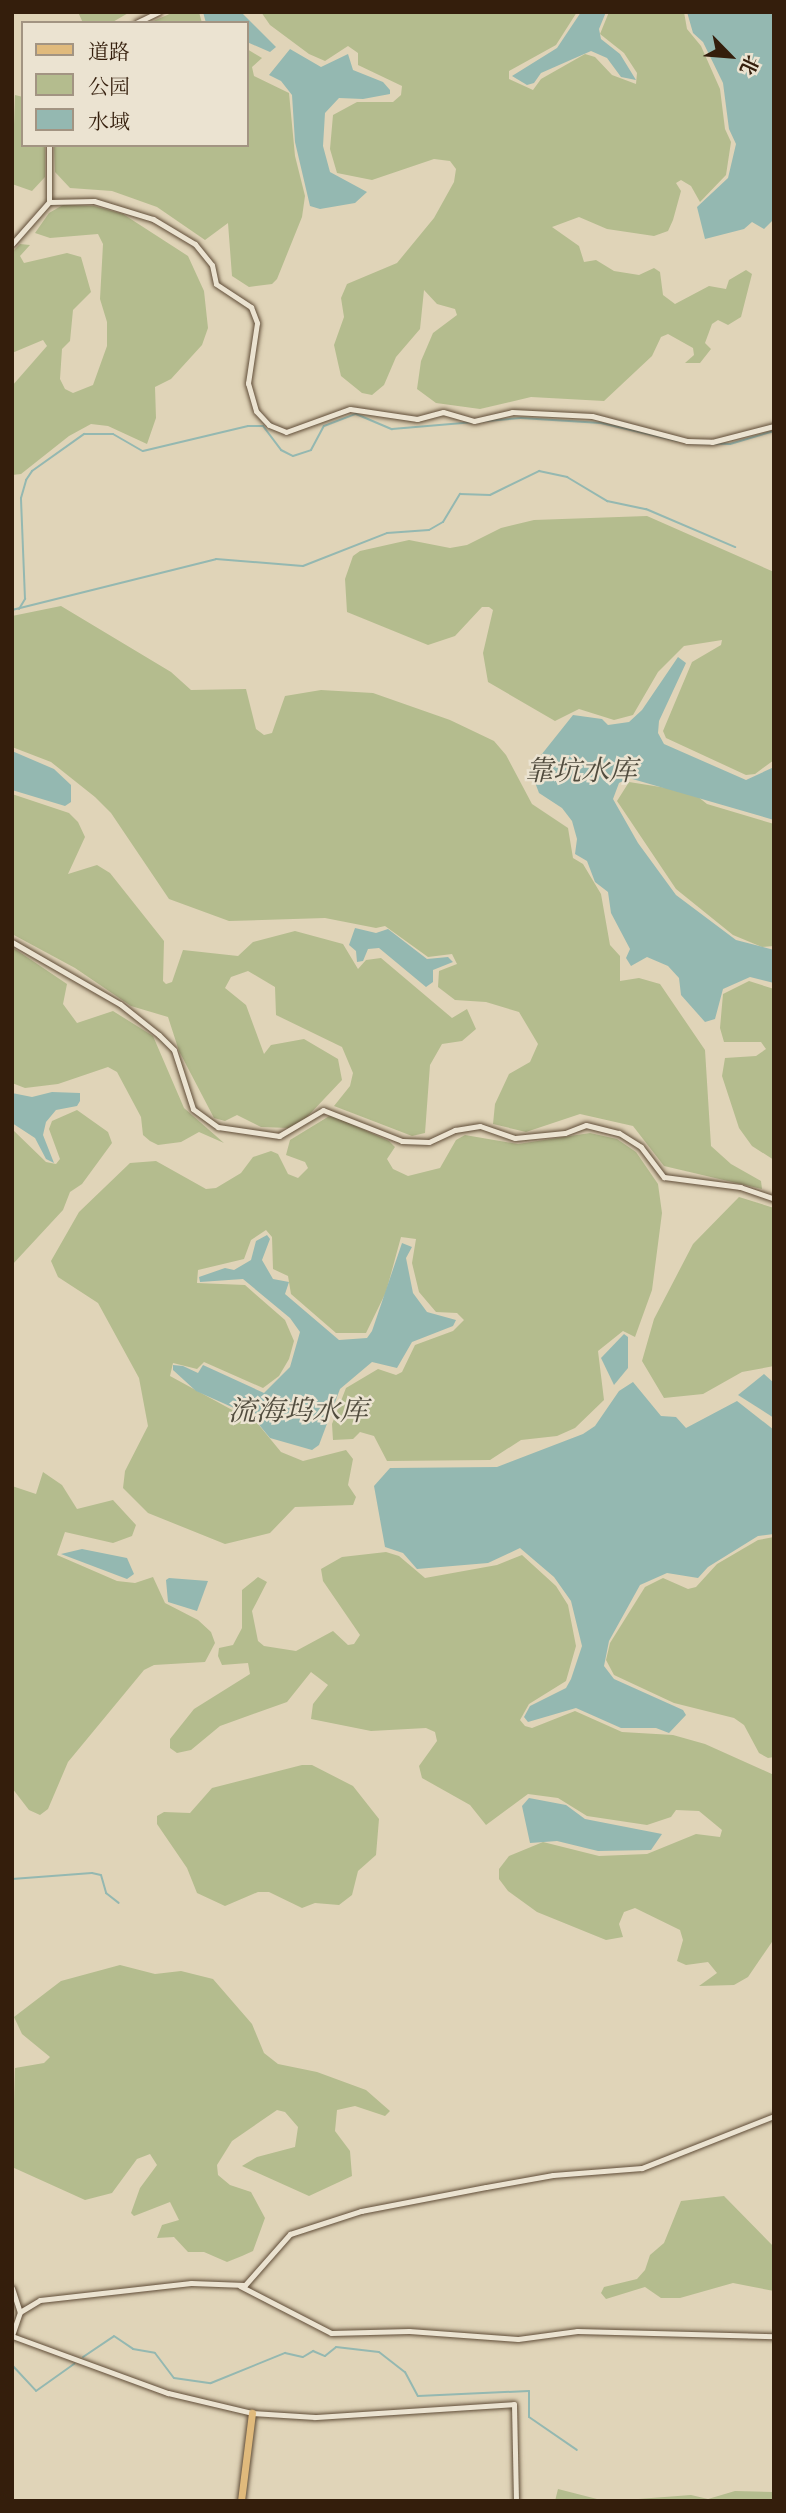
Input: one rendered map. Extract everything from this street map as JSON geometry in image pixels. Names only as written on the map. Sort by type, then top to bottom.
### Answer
[{"type":"main road","points":[[241,2501],[252,2413]]},
{"type":"street","points":[[140,21],[159,12]]},
{"type":"street","points":[[49,147],[49,202]]},
{"type":"street","points":[[12,244],[49,202],[68,199],[106,205],[153,219],[195,244],[212,265],[216,284],[251,307],[257,323],[248,383],[256,411],[269,425],[286,432],[350,409],[417,419],[443,412],[474,421],[512,412],[592,416],[687,441],[712,442],[774,426]]},
{"type":"street","points":[[12,942],[120,1004],[159,1035],[174,1050],[193,1109],[218,1126],[279,1136],[323,1110],[402,1141],[429,1142],[454,1130],[480,1126],[515,1138],[565,1133],[586,1125],[619,1133],[641,1147],[664,1177],[740,1187],[774,1199]]},
{"type":"street","points":[[240,2286],[258,2272],[290,2234],[361,2211],[553,2175],[642,2168],[774,2116]]},
{"type":"street","points":[[20,2312],[40,2300],[191,2283],[240,2286],[331,2333],[409,2331],[518,2339],[577,2331],[774,2336]]},
{"type":"street","points":[[12,2288],[20,2312],[12,2336],[168,2393],[252,2413],[315,2417],[514,2404],[516,2501]]},
{"type":"green space","points":[[78,12],[130,12],[114,21],[82,21]]},
{"type":"green space","points":[[174,12],[199,12],[201,21],[154,21]]},
{"type":"green space","points":[[261,12],[577,12],[556,45],[509,71],[509,79],[533,90],[541,79],[585,54],[595,57],[612,75],[636,84],[637,73],[624,53],[600,34],[609,12],[684,12],[687,29],[701,46],[720,89],[725,129],[731,142],[726,175],[700,202],[691,186],[681,180],[676,183],[681,191],[673,220],[668,231],[654,236],[607,229],[579,217],[552,227],[579,246],[584,262],[596,260],[614,271],[639,275],[654,268],[660,272],[663,295],[675,304],[709,286],[726,289],[729,280],[746,270],[752,274],[741,317],[728,325],[718,320],[712,324],[705,343],[711,349],[700,363],[685,363],[694,355],[693,348],[668,334],[661,337],[652,356],[604,401],[531,397],[480,409],[436,403],[417,389],[421,361],[433,333],[457,315],[455,309],[437,304],[424,290],[420,329],[396,357],[384,385],[372,395],[362,393],[341,376],[334,345],[344,317],[341,298],[347,284],[397,263],[434,218],[454,182],[456,169],[450,161],[434,159],[372,180],[337,173],[330,149],[333,115],[357,102],[393,102],[401,95],[402,86],[358,65],[358,53],[348,46],[325,61],[309,54],[270,25]]},
{"type":"green space","points":[[248,50],[262,58],[252,67],[254,76],[289,93],[295,156],[305,196],[302,217],[277,279],[272,284],[249,287],[232,276],[228,223],[205,240],[157,207],[112,191],[70,188],[55,172],[54,147],[248,147]]},
{"type":"green space","points":[[15,95],[21,96],[21,147],[45,147],[45,177],[32,191],[12,184]]},
{"type":"green space","points":[[63,205],[94,206],[123,214],[188,256],[204,291],[208,328],[202,345],[171,379],[155,387],[156,418],[147,444],[108,426],[91,424],[69,436],[21,474],[12,475],[12,386],[47,346],[43,340],[12,353],[12,252],[20,244],[30,245],[20,256],[24,263],[67,253],[81,257],[91,292],[73,310],[70,341],[62,349],[60,379],[65,389],[73,393],[93,385],[107,346],[107,322],[100,299],[103,244],[98,234],[50,238],[35,233],[49,213]]},
{"type":"green space","points":[[647,516],[774,572],[774,760],[755,774],[746,775],[666,738],[663,731],[692,662],[721,645],[722,640],[684,646],[658,672],[633,715],[614,720],[579,709],[555,721],[488,682],[483,653],[493,610],[489,607],[482,607],[455,636],[428,645],[347,612],[345,579],[353,556],[360,551],[409,540],[450,548],[467,545],[501,528],[534,520]]},
{"type":"green space","points":[[61,606],[171,672],[191,690],[246,689],[256,729],[264,735],[272,733],[285,696],[321,690],[373,693],[450,720],[494,741],[506,755],[532,804],[568,828],[573,858],[583,864],[601,894],[610,945],[620,956],[620,981],[639,978],[660,984],[705,1050],[711,1146],[731,1164],[761,1181],[762,1189],[664,1166],[633,1126],[580,1114],[526,1132],[493,1124],[495,1104],[509,1074],[530,1062],[538,1044],[519,1012],[486,1002],[455,1000],[438,987],[439,971],[457,964],[452,954],[428,957],[385,926],[376,928],[325,918],[229,921],[169,899],[111,813],[95,797],[51,762],[12,747],[12,616]]},
{"type":"green space","points":[[629,782],[692,792],[707,804],[774,824],[774,946],[762,947],[733,935],[676,889],[617,801]]},
{"type":"green space","points":[[12,794],[69,813],[78,822],[85,837],[68,874],[97,865],[110,873],[164,941],[163,981],[166,984],[172,982],[183,950],[238,956],[253,942],[295,931],[343,944],[358,969],[366,960],[381,958],[452,1018],[467,1009],[476,1029],[462,1041],[442,1044],[430,1065],[425,1133],[412,1136],[334,1106],[350,1086],[353,1073],[342,1047],[276,1015],[275,987],[248,971],[231,977],[225,988],[246,1005],[264,1054],[271,1045],[304,1039],[338,1059],[342,1080],[307,1117],[289,1128],[261,1127],[237,1115],[225,1121],[214,1118],[179,1051],[168,1017],[131,1006],[75,968],[12,934]]},
{"type":"green space","points":[[12,947],[67,984],[63,1004],[77,1023],[113,1011],[153,1036],[184,1108],[224,1143],[199,1132],[181,1142],[158,1145],[150,1141],[143,1135],[141,1117],[117,1072],[108,1067],[58,1084],[25,1088],[12,1083]]},
{"type":"green space","points":[[749,981],[774,989],[774,1160],[752,1146],[739,1128],[722,1076],[725,1058],[756,1056],[766,1049],[761,1042],[724,1042],[720,1028],[723,994]]},
{"type":"green space","points":[[77,1110],[108,1132],[112,1143],[82,1184],[70,1192],[63,1210],[12,1265],[12,1129],[46,1162],[56,1164],[60,1159],[49,1129],[52,1121]]},
{"type":"green space","points":[[331,1115],[389,1141],[395,1147],[387,1159],[393,1169],[408,1176],[440,1168],[456,1140],[465,1135],[518,1144],[590,1133],[617,1139],[636,1152],[658,1184],[662,1213],[652,1290],[635,1337],[623,1331],[598,1351],[604,1400],[575,1428],[557,1436],[521,1440],[490,1460],[387,1461],[374,1436],[360,1432],[353,1439],[333,1440],[332,1424],[346,1388],[378,1369],[396,1375],[402,1372],[415,1345],[453,1331],[464,1320],[457,1313],[436,1312],[419,1292],[412,1263],[416,1239],[401,1237],[386,1292],[366,1333],[336,1333],[291,1294],[288,1276],[273,1269],[272,1237],[266,1230],[251,1240],[244,1259],[198,1270],[197,1283],[245,1285],[285,1320],[294,1341],[289,1359],[279,1376],[263,1388],[204,1362],[197,1369],[173,1363],[170,1376],[258,1424],[281,1452],[303,1461],[346,1450],[353,1459],[348,1485],[356,1497],[353,1505],[295,1507],[270,1533],[225,1544],[148,1513],[123,1488],[125,1471],[148,1426],[139,1378],[98,1303],[58,1277],[51,1261],[79,1212],[130,1163],[156,1161],[206,1189],[216,1188],[241,1173],[253,1157],[271,1151],[278,1154],[288,1174],[298,1178],[308,1168],[305,1162],[286,1155],[290,1140]]},
{"type":"green space","points":[[739,1197],[774,1208],[774,1366],[742,1372],[703,1394],[664,1398],[642,1361],[654,1319],[693,1244]]},
{"type":"green space","points":[[43,1472],[62,1485],[77,1509],[113,1500],[136,1525],[132,1536],[113,1543],[65,1532],[57,1555],[117,1581],[135,1583],[153,1577],[165,1603],[198,1620],[211,1632],[215,1643],[205,1662],[154,1665],[144,1670],[68,1762],[48,1809],[40,1815],[29,1810],[12,1788],[12,1486],[36,1494]]},
{"type":"green space","points":[[774,1537],[774,1757],[768,1758],[759,1753],[744,1725],[734,1718],[674,1703],[614,1675],[606,1660],[610,1643],[645,1587],[663,1578],[688,1589],[696,1587],[717,1564],[758,1540]]},
{"type":"green space","points":[[386,1552],[399,1556],[425,1578],[497,1565],[522,1555],[556,1586],[568,1605],[576,1646],[566,1681],[529,1704],[520,1720],[525,1726],[532,1728],[575,1711],[622,1732],[673,1735],[705,1744],[774,1775],[774,1939],[748,1977],[734,1985],[699,1986],[717,1973],[708,1962],[686,1965],[677,1961],[683,1940],[680,1930],[635,1908],[624,1912],[619,1924],[623,1937],[606,1940],[537,1912],[508,1891],[499,1879],[499,1869],[509,1856],[543,1842],[599,1856],[647,1854],[696,1834],[720,1837],[722,1830],[699,1811],[676,1810],[671,1817],[647,1825],[587,1816],[558,1798],[528,1794],[486,1825],[470,1805],[422,1778],[419,1766],[437,1741],[435,1732],[426,1728],[371,1731],[311,1719],[313,1704],[328,1685],[311,1672],[287,1702],[220,1726],[191,1750],[177,1753],[170,1748],[170,1739],[194,1709],[250,1674],[248,1663],[222,1665],[218,1656],[219,1648],[233,1645],[242,1628],[242,1590],[258,1577],[267,1582],[252,1611],[258,1641],[264,1646],[296,1651],[333,1631],[348,1645],[354,1644],[360,1635],[323,1581],[321,1569],[342,1557]]},
{"type":"green space","points":[[302,1765],[312,1765],[353,1786],[379,1819],[376,1855],[358,1871],[352,1895],[339,1905],[315,1903],[302,1908],[269,1892],[258,1892],[225,1906],[197,1893],[187,1868],[157,1824],[157,1816],[164,1812],[190,1813],[212,1788]]},
{"type":"green space","points":[[120,1965],[155,1974],[181,1971],[213,1979],[252,2024],[264,2053],[278,2064],[317,2072],[366,2090],[390,2111],[385,2116],[355,2106],[337,2110],[335,2131],[350,2151],[352,2176],[309,2196],[242,2166],[257,2157],[295,2147],[298,2127],[285,2112],[277,2110],[232,2141],[217,2165],[218,2175],[230,2185],[251,2192],[265,2218],[253,2251],[227,2262],[204,2252],[188,2252],[174,2237],[157,2238],[162,2225],[179,2220],[170,2202],[134,2216],[131,2213],[140,2188],[157,2165],[150,2154],[137,2159],[112,2193],[85,2200],[12,2167],[15,2068],[44,2063],[50,2057],[22,2034],[14,2017],[61,1981]]},
{"type":"green space","points":[[724,2196],[773,2246],[774,2291],[733,2283],[680,2298],[661,2298],[645,2287],[606,2299],[601,2293],[604,2287],[637,2279],[645,2270],[650,2255],[664,2243],[681,2201]]},
{"type":"green space","points":[[558,2489],[597,2499],[691,2495],[708,2499],[735,2491],[774,2492],[774,2501],[555,2501]]},
{"type":"water","points":[[203,12],[241,12],[276,47],[270,52],[248,42],[248,21],[205,21]]},
{"type":"water","points":[[581,12],[606,12],[599,29],[601,39],[620,54],[636,80],[621,77],[607,58],[591,51],[541,73],[534,83],[527,85],[512,76],[557,48]]},
{"type":"water","points":[[687,12],[774,14],[774,219],[764,229],[752,222],[744,229],[705,239],[697,207],[728,178],[736,144],[729,129],[723,83],[703,42],[693,33]]},
{"type":"water","points":[[290,49],[321,67],[348,54],[353,70],[383,82],[390,90],[390,94],[363,99],[339,98],[325,113],[323,146],[330,172],[367,192],[355,203],[320,209],[310,206],[295,142],[292,95],[281,81],[269,75]]},
{"type":"water","name":"靠坑水库","points":[[678,657],[686,663],[659,721],[658,733],[664,744],[746,780],[774,767],[774,820],[629,778],[619,783],[613,799],[638,843],[676,895],[736,940],[774,950],[774,983],[750,977],[723,989],[715,1019],[705,1022],[681,995],[679,978],[668,966],[647,957],[631,966],[626,958],[630,949],[611,913],[608,892],[595,882],[587,861],[575,854],[577,839],[572,821],[562,808],[539,793],[530,769],[573,715],[602,719],[608,725],[629,722],[642,710]]},
{"type":"water","points":[[12,751],[54,769],[71,785],[71,802],[65,806],[12,790]]},
{"type":"water","points":[[355,928],[376,933],[388,929],[427,959],[448,957],[453,962],[433,970],[433,982],[426,987],[379,948],[368,949],[363,961],[357,962],[356,951],[349,945]]},
{"type":"water","points":[[52,1092],[80,1093],[77,1106],[56,1110],[46,1122],[43,1135],[54,1163],[46,1159],[35,1138],[12,1123],[12,1093],[32,1097]]},
{"type":"water","name":"流海坞水库","points":[[267,1235],[270,1239],[262,1260],[273,1279],[289,1282],[285,1294],[339,1340],[367,1338],[372,1331],[402,1243],[412,1247],[406,1258],[413,1293],[427,1312],[456,1320],[453,1326],[412,1342],[397,1368],[372,1362],[340,1389],[319,1445],[312,1450],[270,1438],[252,1416],[196,1391],[173,1370],[173,1365],[183,1366],[198,1373],[203,1365],[264,1393],[290,1367],[300,1332],[290,1318],[243,1279],[200,1282],[199,1277],[225,1268],[234,1270],[251,1260],[256,1241]]},
{"type":"water","points":[[624,1334],[628,1337],[628,1368],[614,1385],[601,1358]]},
{"type":"water","points":[[764,1374],[774,1383],[774,1418],[738,1395]]},
{"type":"water","points":[[633,1382],[661,1416],[676,1417],[686,1428],[737,1401],[774,1430],[774,1534],[758,1536],[708,1567],[698,1578],[667,1573],[640,1585],[609,1641],[604,1666],[614,1679],[683,1710],[686,1715],[669,1733],[656,1728],[621,1728],[576,1708],[528,1722],[524,1717],[530,1706],[566,1688],[571,1679],[582,1646],[571,1601],[554,1577],[520,1548],[488,1563],[417,1569],[403,1553],[385,1547],[374,1486],[390,1468],[497,1467],[583,1434],[595,1426],[619,1391]]},
{"type":"water","points":[[82,1549],[127,1558],[134,1574],[127,1579],[61,1554]]},
{"type":"water","points":[[166,1580],[208,1581],[197,1611],[168,1602]]},
{"type":"water","points":[[529,1798],[566,1805],[585,1819],[662,1834],[651,1850],[598,1851],[557,1841],[530,1843],[522,1806]]},
{"type":"waterway","points":[[19,609],[25,599],[21,498],[26,480],[32,471],[84,434],[113,434],[143,451],[248,426],[263,426],[281,450],[293,456],[311,450],[324,426],[356,414],[392,429],[521,418],[601,423],[678,441]]},
{"type":"waterway","points":[[687,443],[730,444],[774,431]]},
{"type":"waterway","points":[[12,610],[216,559],[303,566],[387,533],[429,530],[443,522],[460,494],[490,495],[539,471],[567,477],[607,501],[646,509],[735,547]]},
{"type":"waterway","points":[[12,1879],[92,1873],[101,1875],[106,1893],[119,1903]]},
{"type":"waterway","points":[[83,2357],[114,2336],[133,2349],[155,2353],[174,2378],[211,2383],[285,2353],[303,2357],[313,2351],[325,2356],[336,2347],[379,2352],[405,2372],[418,2396],[529,2391],[529,2417],[577,2450]]},
{"type":"waterway","points":[[12,2365],[36,2391],[74,2364]]}]
